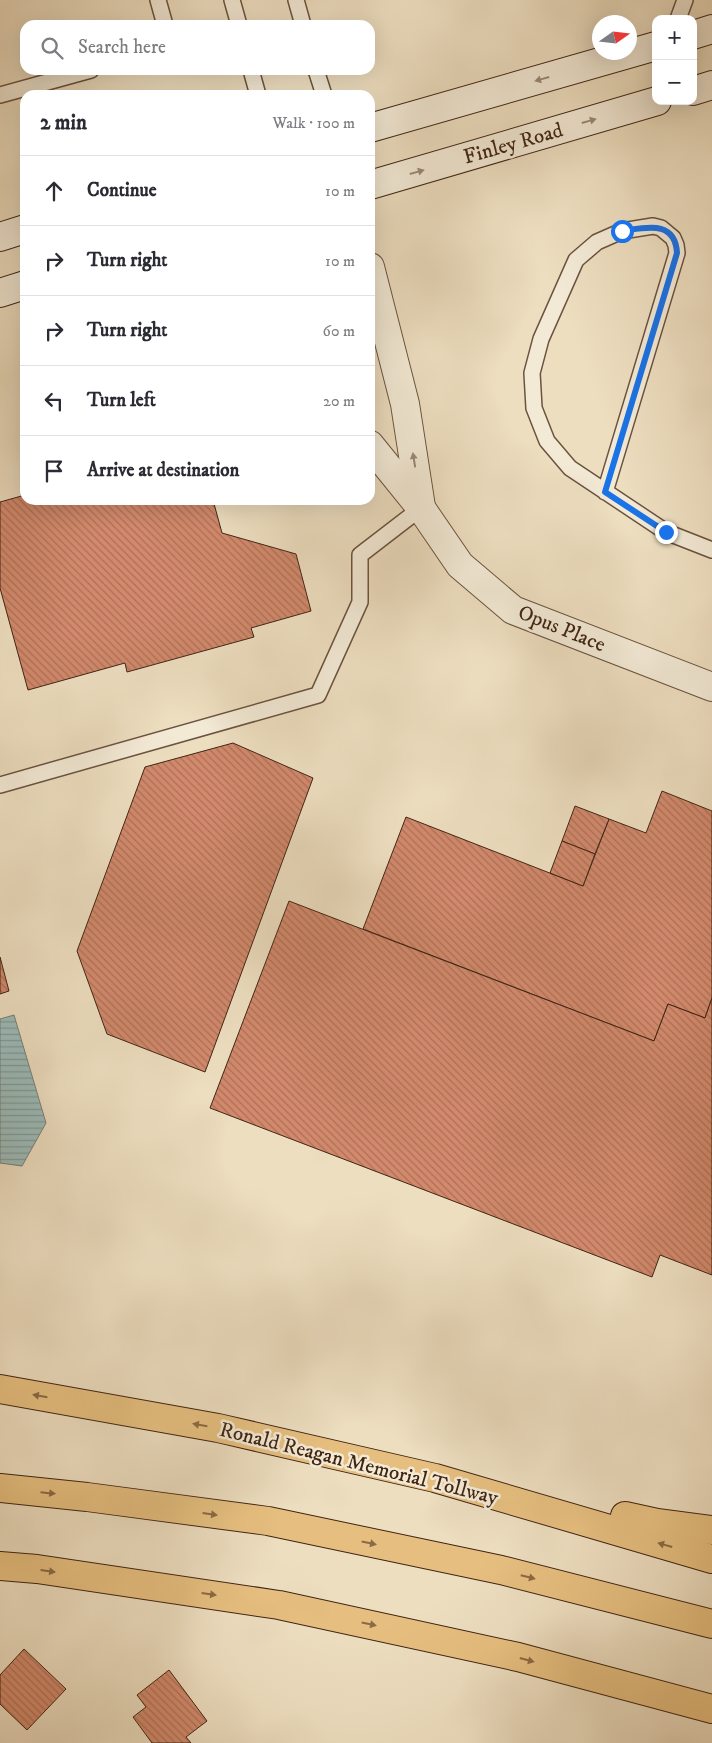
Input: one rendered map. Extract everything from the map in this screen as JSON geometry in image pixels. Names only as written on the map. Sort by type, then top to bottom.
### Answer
[{"type":"highway","name":"Ronald Reagan Memorial Tollway","points":[[0,1389],[218,1428],[435,1478],[712,1559]]},
{"type":"highway","points":[[435,1478],[657,1523],[712,1530]]},
{"type":"highway","points":[[0,1488],[88,1497],[268,1522],[501,1570],[712,1624]]},
{"type":"highway","points":[[0,1566],[37,1569],[279,1605],[518,1657],[712,1709]]},
{"type":"main road","points":[[697,34],[712,29]]},
{"type":"main road","points":[[375,127],[652,46]]},
{"type":"main road","points":[[697,90],[712,85]]},
{"type":"main road","name":"Finley Road","points":[[375,185],[652,102]]},
{"type":"main road","points":[[0,237],[20,231]]},
{"type":"main road","points":[[0,293],[20,287]]},
{"type":"main road","name":"Opus Place","points":[[375,287],[405,404],[421,508]]},
{"type":"main road","name":"Opus Place","points":[[375,451],[421,508],[460,565],[513,610],[712,687]]},
{"type":"lane","points":[[158,0],[164,20]]},
{"type":"lane","points":[[232,0],[238,20]]},
{"type":"lane","points":[[296,0],[302,20]]},
{"type":"lane","points":[[679,15],[685,0]]},
{"type":"lane","points":[[0,95],[73,75]]},
{"type":"lane","points":[[253,75],[257,90]]},
{"type":"lane","points":[[318,75],[322,90]]},
{"type":"lane","points":[[605,492],[677,253],[673,238],[661,228],[653,226],[622,231],[597,242],[576,260],[540,339],[532,373],[534,408],[547,441],[570,468],[605,492],[666,532],[712,550]]},
{"type":"lane","points":[[0,785],[318,695],[360,602],[360,555],[421,508]]},
{"type":"water","points":[[14,1015],[46,1123],[22,1166],[0,1163],[0,1019]]},
{"type":"building","points":[[20,496],[20,505],[214,505],[222,533],[296,554],[311,611],[251,628],[254,637],[127,672],[125,663],[28,690],[0,588],[0,502]]},
{"type":"building","points":[[233,743],[313,778],[205,1072],[107,1034],[77,951],[145,767]]},
{"type":"building","points":[[662,791],[712,811],[712,998],[705,1018],[668,1004],[654,1041],[363,929],[406,817],[583,886],[609,819],[646,833]]},
{"type":"building","points":[[575,806],[609,819],[595,854],[562,841]]},
{"type":"building","points":[[562,841],[595,854],[583,886],[550,873]]},
{"type":"building","points":[[289,901],[654,1041],[668,1004],[705,1018],[712,998],[712,1275],[660,1255],[652,1277],[210,1108]]},
{"type":"building","points":[[0,957],[9,991],[0,994]]},
{"type":"building","points":[[24,1649],[66,1689],[27,1730],[0,1704],[0,1675]]},
{"type":"building","points":[[169,1670],[207,1721],[186,1737],[191,1743],[152,1743],[133,1717],[146,1707],[137,1695]]},
{"type":"route","points":[[622,231],[653,226],[661,228],[673,238],[677,253],[605,492],[666,532]]}]
